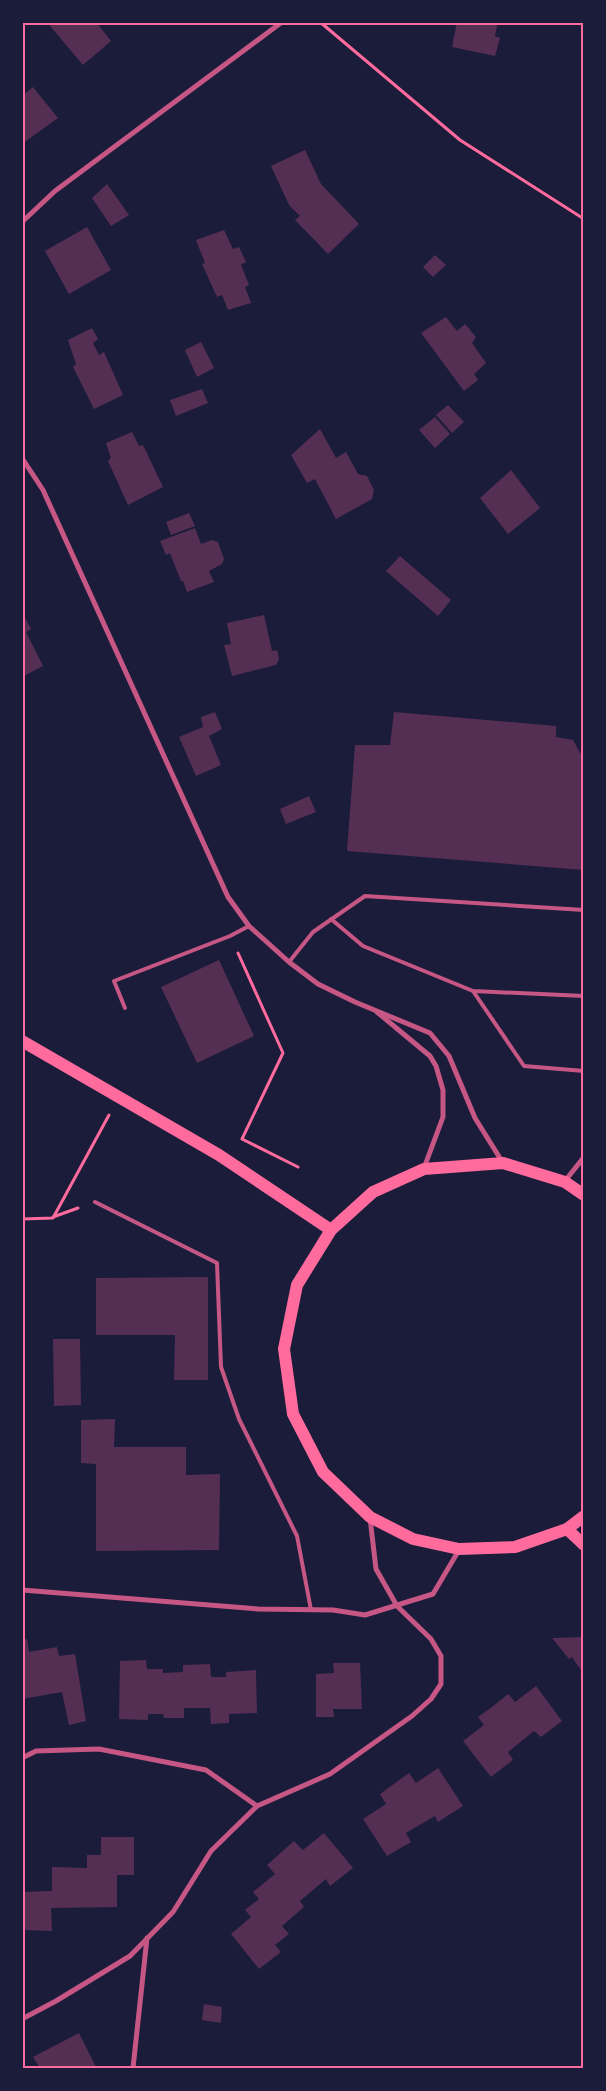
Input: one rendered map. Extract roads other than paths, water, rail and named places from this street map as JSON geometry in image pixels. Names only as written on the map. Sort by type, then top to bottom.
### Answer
[{"type":"main road","points":[[22,1040],[219,1155],[331,1230]]},
{"type":"main road","points":[[584,1195],[565,1182],[503,1163],[424,1169],[373,1192],[331,1230],[297,1285],[284,1349],[293,1414],[323,1472],[370,1517],[413,1539],[460,1550],[514,1547],[567,1529],[584,1516]]},
{"type":"main road","points":[[567,1529],[584,1545]]},
{"type":"street","points":[[22,222],[55,191],[282,22]]},
{"type":"street","points":[[22,458],[43,490],[228,898],[250,926],[289,962],[318,984],[430,1033],[449,1056],[475,1118],[503,1163]]},
{"type":"street","points":[[373,1009],[430,1056],[436,1066],[443,1090],[443,1116],[424,1169]]},
{"type":"street","points":[[565,1182],[584,1157]]},
{"type":"street","points":[[22,2019],[56,2001],[130,1956],[173,1912],[211,1851],[257,1806],[330,1774],[412,1716],[431,1699],[442,1684],[441,1656],[431,1639],[397,1606],[376,1569],[370,1517]]},
{"type":"street","points":[[22,1590],[258,1609],[333,1610],[365,1615],[433,1594],[460,1550]]},
{"type":"street","points":[[22,1758],[36,1751],[99,1749],[206,1770],[257,1806]]},
{"type":"street","points":[[133,2068],[148,1938]]},
{"type":"lane","points":[[289,962],[313,932],[365,896],[584,910]]},
{"type":"lane","points":[[331,919],[363,946],[473,991],[584,996]]},
{"type":"lane","points":[[124,1008],[114,981],[230,936],[250,926]]},
{"type":"lane","points":[[473,991],[524,1066],[584,1071]]},
{"type":"lane","points":[[95,1202],[217,1263],[221,1367],[239,1419],[297,1536],[311,1610]]}]
